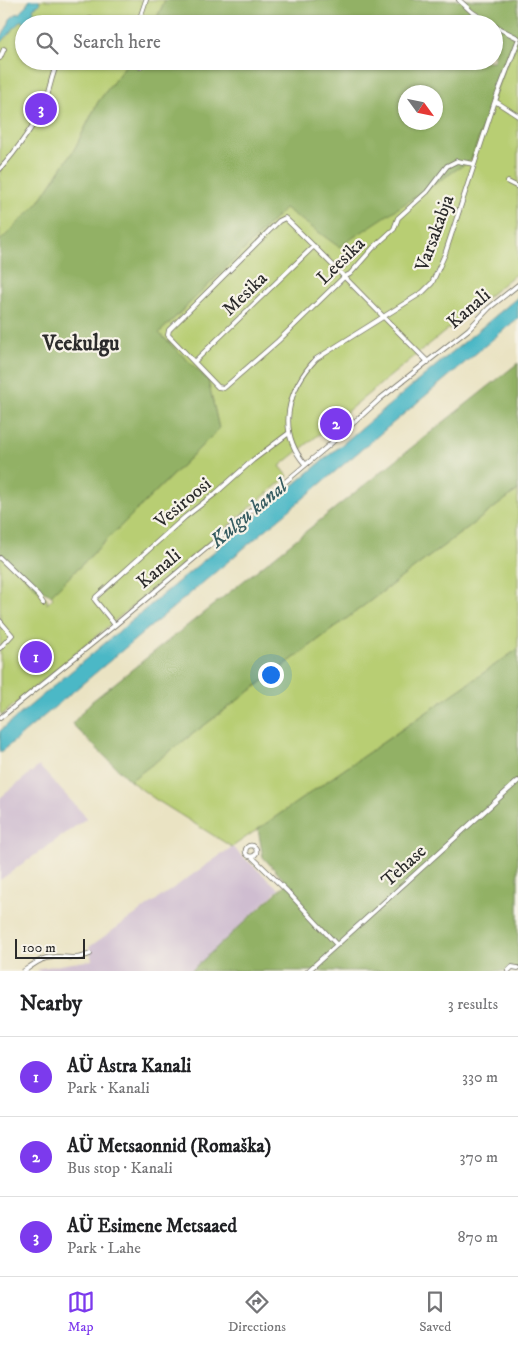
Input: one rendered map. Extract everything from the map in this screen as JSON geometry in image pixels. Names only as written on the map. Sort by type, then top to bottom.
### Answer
[{"type":"street","points":[[141,15],[146,0]]},
{"type":"street","points":[[459,0],[476,15]]},
{"type":"street","points":[[503,31],[518,39]]},
{"type":"street","name":"Varsakabja","points":[[289,432],[289,404],[305,370],[316,359],[423,292],[432,283],[445,254],[495,101],[518,39]]},
{"type":"street","points":[[0,58],[4,49]]},
{"type":"street","points":[[0,169],[12,156],[46,100],[54,70]]},
{"type":"street","points":[[495,101],[518,116]]},
{"type":"street","name":"Leesika","points":[[195,362],[198,368],[218,387],[224,388],[278,341],[344,277],[350,274],[373,248],[394,230],[398,218],[427,192],[448,166],[457,161],[474,164]]},
{"type":"street","points":[[508,182],[518,187]]},
{"type":"street","points":[[195,362],[168,335],[169,330],[279,221],[286,218],[428,362]]},
{"type":"street","name":"Mesika","points":[[195,362],[314,246]]},
{"type":"street","name":"Kanali","points":[[0,718],[115,625],[328,446],[381,398],[469,329],[489,308],[518,286]]},
{"type":"street","points":[[289,432],[295,448],[305,464]]},
{"type":"street","name":"Vesiroosi","points":[[115,625],[98,605],[95,600],[96,597],[185,517],[289,432]]},
{"type":"street","points":[[0,558],[43,602]]},
{"type":"street","points":[[0,621],[12,635],[0,648]]},
{"type":"street","name":"Tehase","points":[[308,971],[518,780]]},
{"type":"street","points":[[252,857],[288,891],[337,945]]},
{"type":"street","points":[[24,971],[41,960],[56,957],[77,958],[90,954]]},
{"type":"street","points":[[508,971],[512,967],[518,968]]},
{"type":"shaded area","points":[[39,766],[87,818],[0,880],[0,798]]},
{"type":"shaded area","points":[[232,847],[279,889],[191,971],[36,971],[41,968],[92,960],[89,947]]},
{"type":"green space","points":[[39,0],[165,0],[158,15],[30,15],[33,8],[40,4]]},
{"type":"green space","points":[[165,0],[518,0],[518,46],[516,46],[503,70],[503,15],[158,15]]},
{"type":"green space","points":[[15,27],[15,70],[122,70],[98,102],[75,148],[39,202],[0,241],[0,44]]},
{"type":"green space","points":[[516,46],[518,46],[518,272],[280,466],[288,476],[2,715],[0,713],[0,553],[47,599],[47,604],[53,598],[51,595],[219,429],[208,380],[159,333],[285,208],[471,160],[503,70]]},
{"type":"green space","points":[[122,70],[503,70],[471,160],[339,247],[285,208],[159,333],[208,380],[219,429],[51,595],[37,589],[0,553],[0,241],[39,202],[75,148],[98,102]]},
{"type":"green space","points":[[518,363],[518,490],[130,781],[72,724],[91,702]]},
{"type":"green space","points":[[518,490],[518,649],[232,847],[155,799],[130,781]]},
{"type":"green space","points":[[518,649],[518,971],[191,971],[287,883],[263,857],[258,829]]},
{"type":"water","points":[[30,0],[39,0],[40,4],[33,8],[34,12],[32,15],[15,15],[15,27],[0,44],[1,37],[10,19],[16,14],[20,13]]},
{"type":"water","points":[[518,297],[518,318],[0,753],[0,731]]},
{"type":"place","name":"AÜ Esimene Metsaaed","points":[[41,109]]},
{"type":"place","name":"AÜ Metsaonnid (Romaška)","points":[[336,424]]},
{"type":"place","name":"AÜ Astra Kanali","points":[[36,657]]},
{"type":"district","name":"Veekulgu","points":[[81,344]]},
{"type":"water label","name":"Kulgu kanal","points":[[249,514]]}]
